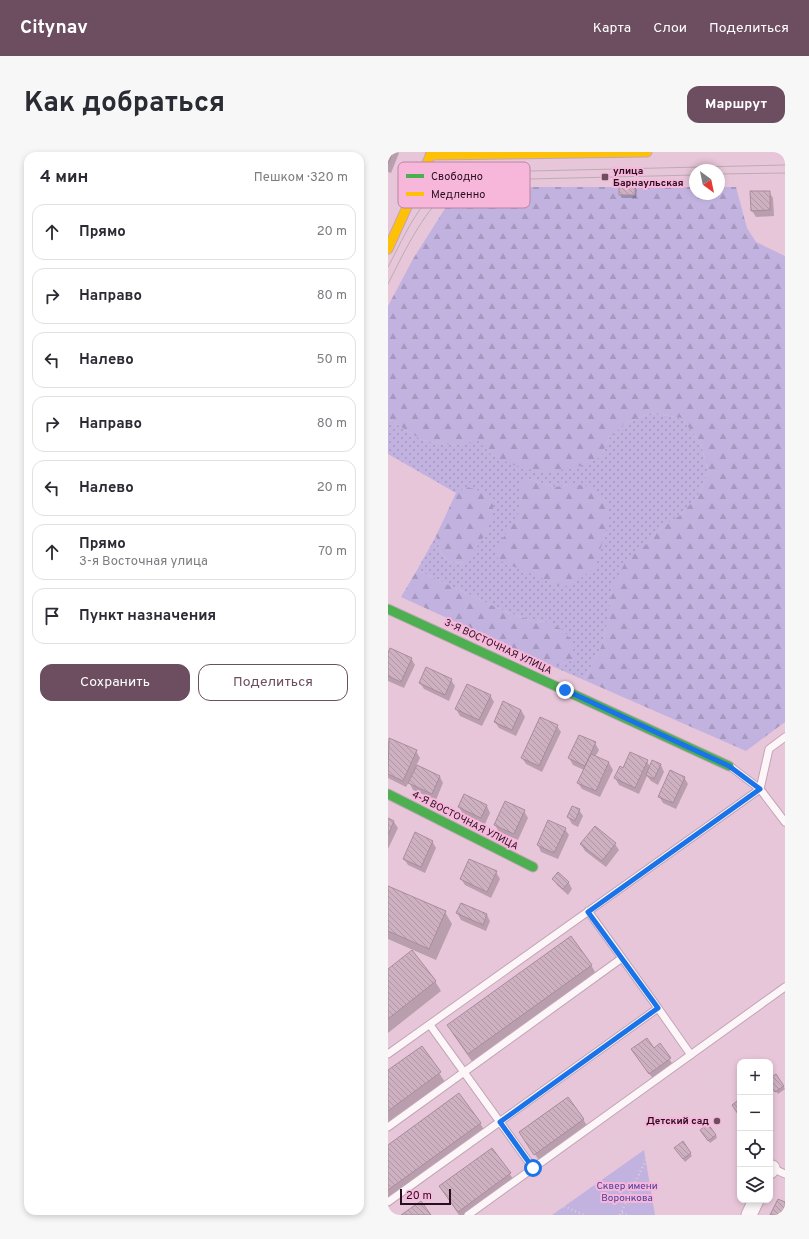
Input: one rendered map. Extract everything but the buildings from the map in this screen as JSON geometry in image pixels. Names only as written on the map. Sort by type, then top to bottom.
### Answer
[{"type":"street","points":[[431,154],[647,152]]},
{"type":"street","points":[[388,249],[407,208]]},
{"type":"street","name":"3-Я ВОСТОЧНАЯ УЛИЦА","points":[[388,608],[729,766]]},
{"type":"street","name":"4-Я ВОСТОЧНАЯ УЛИЦА","points":[[388,794],[533,867]]},
{"type":"street","points":[[749,1215],[755,1203]]},
{"type":"lane","points":[[388,1054],[760,789],[769,749],[785,737]]},
{"type":"lane","points":[[729,766],[760,789],[785,822]]},
{"type":"lane","points":[[588,912],[658,1008],[694,1052]]},
{"type":"lane","points":[[388,1127],[622,958]]},
{"type":"lane","points":[[468,1215],[785,987]]},
{"type":"lane","points":[[388,1202],[658,1008]]},
{"type":"lane","points":[[430,1025],[533,1168]]},
{"type":"path","points":[[543,1202],[672,1105],[715,1075],[694,1052]]},
{"type":"path","points":[[627,1215],[621,1214],[672,1105]]},
{"type":"path","points":[[533,1200],[556,1204],[584,1215]]},
{"type":"green space","points":[[530,187],[689,187],[689,200],[725,200],[725,187],[736,187],[747,228],[756,242],[785,256],[785,722],[746,751],[584,680],[601,647],[608,620],[612,588],[627,559],[646,544],[661,528],[679,516],[698,496],[708,473],[701,443],[681,418],[651,413],[624,424],[609,438],[601,457],[580,466],[544,473],[514,465],[493,456],[478,441],[450,445],[422,440],[388,419],[388,306],[413,259],[445,208],[530,208]]},
{"type":"green space","points":[[651,413],[681,418],[701,443],[708,473],[698,496],[679,516],[661,528],[646,544],[612,588],[609,617],[601,647],[584,680],[554,667],[575,659],[549,622],[532,621],[504,611],[417,570],[436,536],[441,553],[450,562],[465,563],[472,489],[456,493],[388,454],[388,419],[422,440],[450,445],[478,440],[493,456],[601,457],[609,438],[624,424]],"holes":[[[529,479],[554,487],[568,485],[607,527],[601,545],[513,524],[521,509]]]},
{"type":"green space","points":[[529,479],[554,487],[585,485],[599,494],[608,506],[607,527],[595,567],[576,582],[563,587],[498,560],[497,548],[521,509],[519,496],[521,483]]},
{"type":"green space","points":[[467,487],[475,489],[489,497],[493,504],[491,522],[476,549],[465,563],[450,562],[441,553],[436,536],[456,493]]},
{"type":"green space","points":[[417,570],[504,611],[532,621],[549,622],[563,630],[571,640],[575,659],[554,667],[401,597]]},
{"type":"green space","name":"Сквер имени Воронкова","points":[[644,1150],[655,1215],[552,1215]]},
{"type":"tram line","points":[[530,171],[785,165]]},
{"type":"tram line","points":[[725,174],[785,173]]},
{"type":"tram line","points":[[530,179],[689,175]]},
{"type":"tram line","points":[[388,267],[406,232],[421,208]]},
{"type":"tram line","points":[[388,284],[399,261],[421,223],[432,208]]},
{"type":"traffic: fast","points":[[388,609],[729,766]]},
{"type":"traffic: fast","points":[[388,794],[533,867]]},
{"type":"traffic: slow","points":[[427,162],[432,152]]},
{"type":"traffic: slow","points":[[430,155],[647,152]]},
{"type":"traffic: slow","points":[[388,249],[407,208]]},
{"type":"place","name":"улица Барнаульская","points":[[605,177]]},
{"type":"place","name":"Детский сад","points":[[717,1121]]},
{"type":"route","points":[[533,1168],[500,1122],[658,1008],[588,912],[760,789],[729,766],[565,690]]}]
